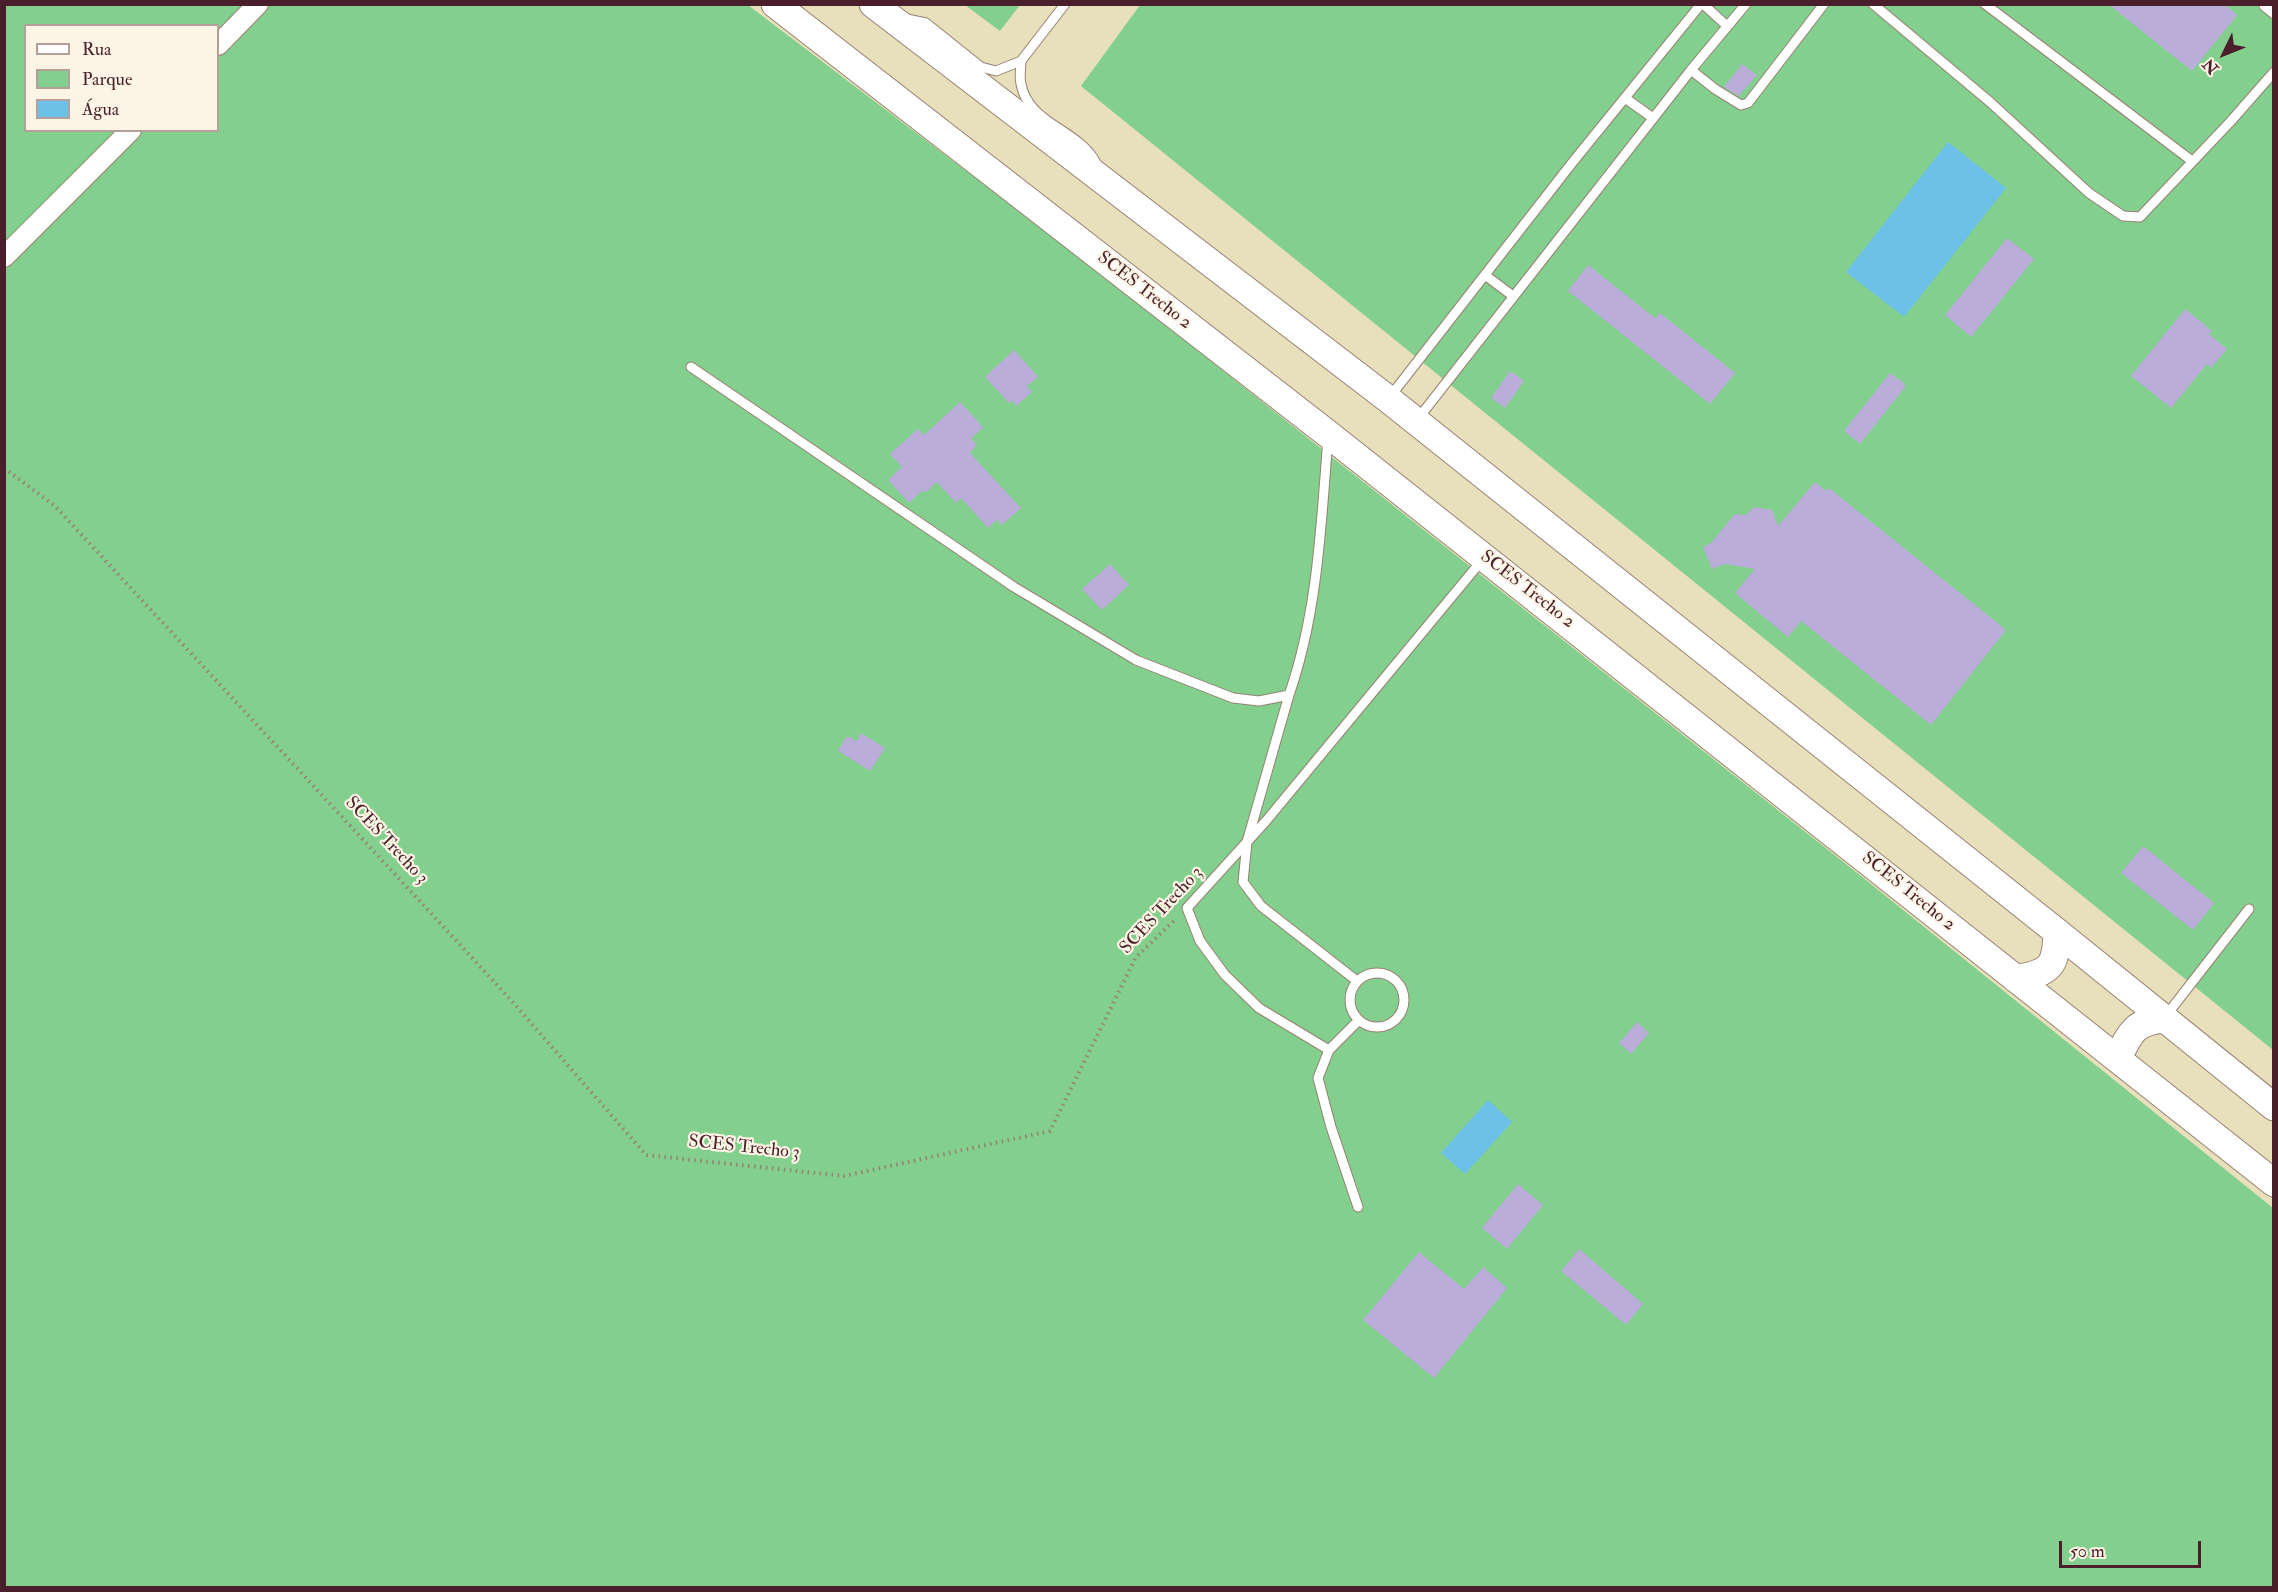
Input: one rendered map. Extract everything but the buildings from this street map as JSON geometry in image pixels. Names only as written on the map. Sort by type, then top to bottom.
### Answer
[{"type":"main road","name":"SCES Trecho 2","points":[[775,4],[1485,557],[2274,1183]]},
{"type":"main road","points":[[880,10],[1388,399],[2274,1107]]},
{"type":"main road","points":[[2016,979],[2040,975],[2049,966],[2056,955],[2057,932]]},
{"type":"main road","points":[[2118,1058],[2127,1039],[2135,1029],[2145,1021],[2163,1019]]},
{"type":"street","points":[[219,44],[258,4]]},
{"type":"street","points":[[4,257],[129,132]]},
{"type":"lane","points":[[1065,4],[1022,61],[1020,83],[1026,100],[1034,110],[1090,152],[1104,182]]},
{"type":"lane","points":[[1388,399],[1485,274],[1702,4],[1726,26]]},
{"type":"lane","points":[[1415,422],[1691,70],[1746,4]]},
{"type":"lane","points":[[1691,70],[1715,89],[1741,105],[1748,103],[1824,4]]},
{"type":"lane","points":[[1873,4],[1990,102],[2089,194],[2123,216],[2140,217],[2274,72]]},
{"type":"lane","points":[[1985,4],[2192,161]]},
{"type":"lane","points":[[2264,6],[2274,14]]},
{"type":"lane","points":[[880,10],[926,23],[981,67],[996,71],[1022,61]]},
{"type":"lane","points":[[1625,98],[1653,118]]},
{"type":"lane","points":[[1485,274],[1513,296]]},
{"type":"lane","points":[[691,368],[985,568],[1136,660],[1233,698],[1259,701],[1289,695]]},
{"type":"lane","points":[[1328,434],[1317,575],[1307,628],[1297,672],[1246,842],[1243,882],[1261,906],[1357,981]]},
{"type":"lane","name":"SCES Trecho 3","points":[[1187,908],[1266,821],[1485,557]]},
{"type":"lane","points":[[1187,908],[1200,941],[1225,975],[1259,1008],[1329,1050]]},
{"type":"lane","points":[[2163,1019],[2249,909]]},
{"type":"lane","points":[[1376,972],[1387,974],[1396,980],[1405,999],[1398,1019],[1378,1028],[1368,1026],[1359,1020],[1352,1012],[1350,1001],[1351,990],[1357,981],[1376,972]]},
{"type":"lane","points":[[1358,1208],[1331,1127],[1318,1078],[1329,1050],[1359,1020]]},
{"type":"path","name":"SCES Trecho 3","points":[[4,468],[55,506],[511,1000],[646,1155],[844,1176],[1050,1131],[1136,957],[1187,908]]},
{"type":"green space","points":[[4,5],[748,5],[1083,260],[1856,872],[2273,1208],[2273,1587],[5,1587]]},
{"type":"green space","points":[[965,5],[1020,5],[1000,31]]},
{"type":"green space","points":[[1140,5],[2273,5],[2273,1050],[1081,86]]},
{"type":"water","points":[[1948,142],[2006,188],[1904,317],[1846,272]]},
{"type":"water","points":[[1488,1100],[1512,1122],[1465,1174],[1441,1153]]}]
